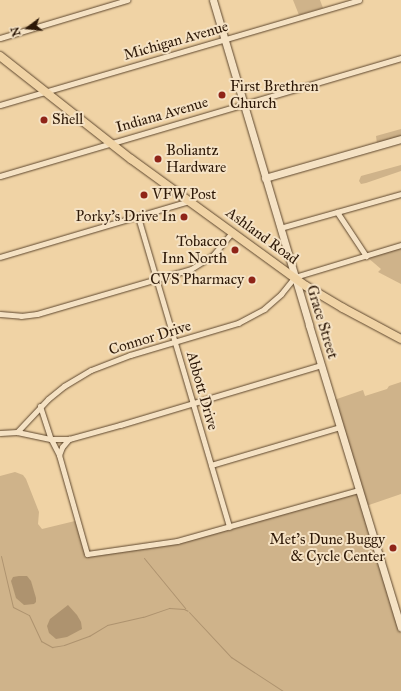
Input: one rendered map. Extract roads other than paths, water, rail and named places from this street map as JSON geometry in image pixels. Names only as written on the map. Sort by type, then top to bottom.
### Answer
[{"type":"main road","name":"Ashland Road","points":[[0,56],[110,143],[295,277],[328,300],[401,338]]},
{"type":"street","points":[[0,38],[127,0]]},
{"type":"street","name":"Grace Street","points":[[213,0],[359,490],[398,603],[401,627]]},
{"type":"street","name":"Michigan Avenue","points":[[0,106],[359,0]]},
{"type":"street","name":"Indiana Avenue","points":[[0,176],[401,58]]},
{"type":"street","points":[[265,178],[401,139]]},
{"type":"street","points":[[280,228],[401,194]]},
{"type":"street","points":[[0,257],[189,201]]},
{"type":"street","points":[[337,212],[366,256]]},
{"type":"street","name":"Abbott Drive","points":[[138,217],[229,527]]},
{"type":"street","points":[[0,314],[21,316],[37,314],[202,264],[218,251],[232,232]]},
{"type":"street","points":[[295,277],[401,245]]},
{"type":"street","name":"Connor Drive","points":[[17,432],[40,406],[64,386],[91,370],[130,355],[231,326],[254,315],[273,302],[295,277]]},
{"type":"street","points":[[0,433],[17,432],[51,439],[69,439],[193,404],[321,365]]},
{"type":"street","points":[[40,406],[51,439],[58,454],[87,554],[177,541],[359,490]]},
{"type":"street","points":[[211,465],[340,427]]},
{"type":"street","points":[[58,454],[62,446],[69,439]]},
{"type":"waterway","points":[[1,556],[13,607],[29,615],[41,641],[52,647],[64,645],[89,636],[107,625],[143,617],[169,608],[184,609],[188,611]]},
{"type":"waterway","points":[[144,558],[185,608]]},
{"type":"waterway","points":[[189,612],[231,657],[283,691]]},
{"type":"place","name":"First Brethren Church","points":[[222,95]]},
{"type":"place","name":"Shell","points":[[44,120]]},
{"type":"place","name":"Boliantz Hardware","points":[[158,159]]},
{"type":"place","name":"VFW Post","points":[[144,195]]},
{"type":"place","name":"Porky's Drive In","points":[[184,217]]},
{"type":"place","name":"Tobacco Inn North","points":[[235,250]]},
{"type":"place","name":"CVS Pharmacy","points":[[252,280]]},
{"type":"place","name":"Met's Dune Buggy & Cycle Center","points":[[393,548]]}]
